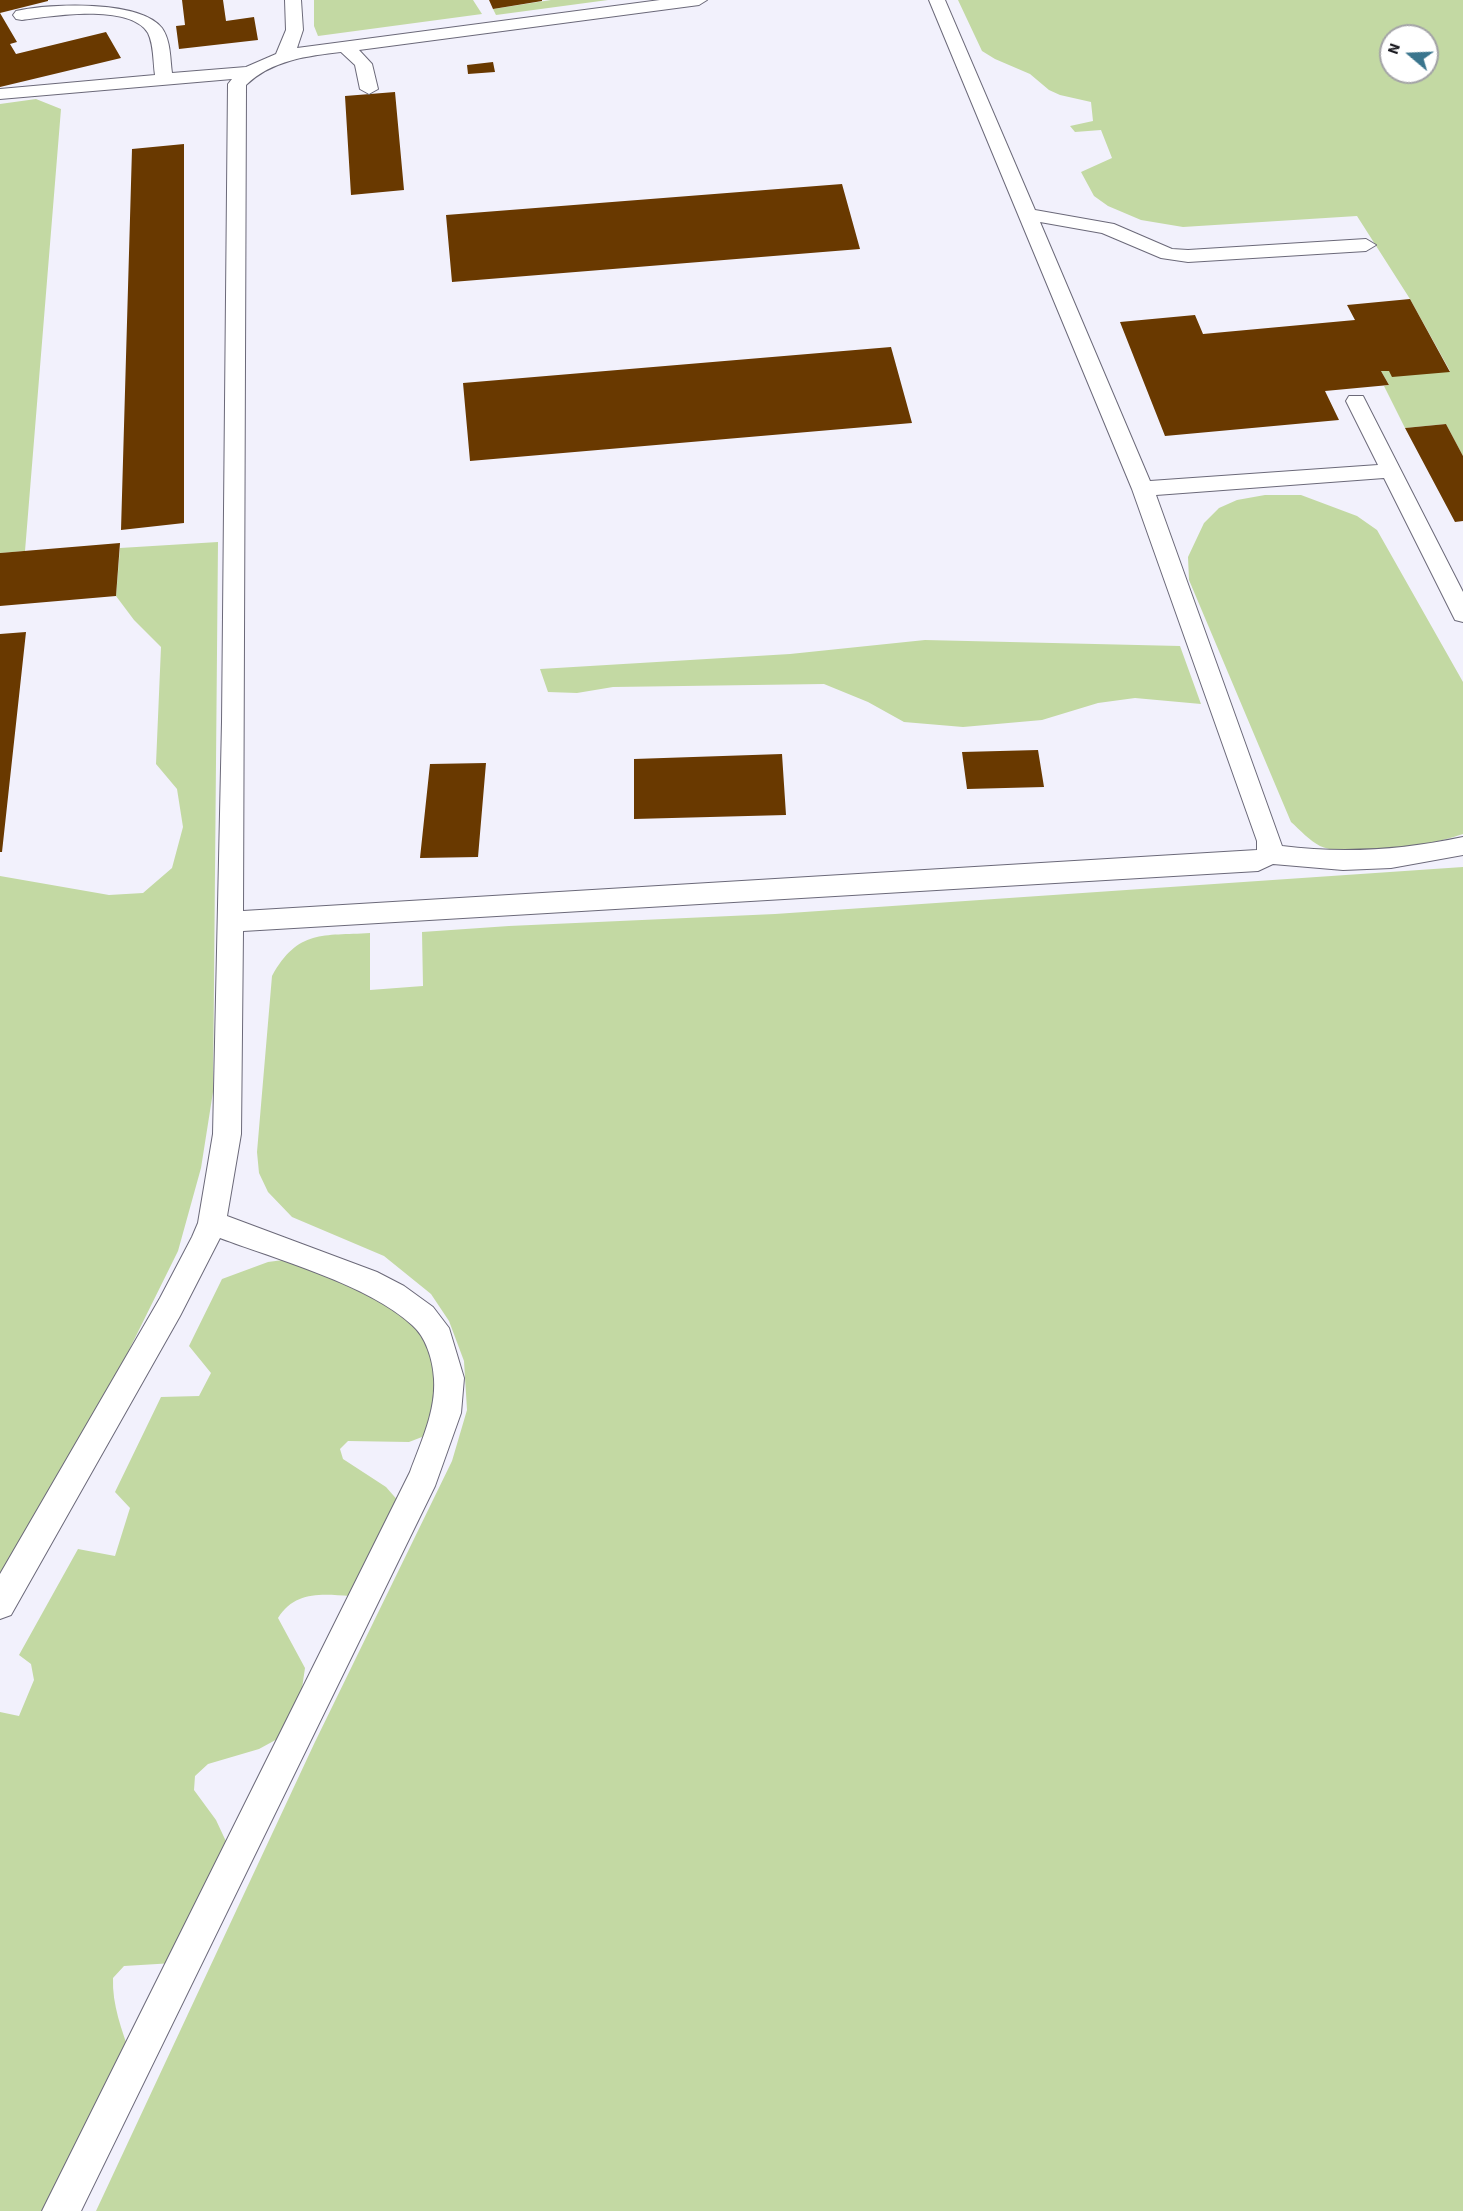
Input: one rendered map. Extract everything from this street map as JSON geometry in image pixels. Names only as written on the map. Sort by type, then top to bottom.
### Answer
[{"type":"lane","points":[[282,57],[291,47],[296,27],[293,0]]},
{"type":"lane","points":[[0,1604],[170,1307],[212,1223],[227,1134],[231,922],[237,84],[261,63],[282,57],[345,46],[699,0]]},
{"type":"lane","points":[[938,0],[1143,489],[1269,841],[1270,854]]},
{"type":"lane","points":[[22,15],[100,5],[124,7],[135,11],[146,18],[156,31],[164,79]]},
{"type":"lane","points":[[345,46],[363,64],[369,88]]},
{"type":"lane","points":[[0,94],[248,72]]},
{"type":"lane","points":[[1028,214],[1107,228],[1168,254],[1188,256],[1366,245]]},
{"type":"lane","points":[[1356,401],[1463,614]]},
{"type":"lane","points":[[1143,489],[1391,471]]},
{"type":"lane","points":[[231,922],[1257,861],[1270,854],[1335,862],[1437,853],[1463,846]]},
{"type":"lane","points":[[61,2211],[424,1476],[446,1413],[449,1378],[439,1337],[423,1316],[394,1295],[367,1281],[212,1223]]},
{"type":"green space","points":[[314,0],[473,0],[482,14],[318,36],[314,26]]},
{"type":"green space","points":[[551,0],[608,0],[496,15],[493,9]]},
{"type":"green space","points":[[958,0],[1463,0],[1463,456],[1446,424],[1405,428],[1384,386],[1389,385],[1381,371],[1450,371],[1410,299],[1357,216],[1183,227],[1141,220],[1108,206],[1094,196],[1081,172],[1112,158],[1101,130],[1075,132],[1070,126],[1093,121],[1091,102],[1060,95],[1049,90],[1030,74],[982,51]]},
{"type":"green space","points":[[36,99],[61,109],[25,551],[0,553],[0,104]]},
{"type":"green space","points":[[1265,495],[1301,495],[1357,516],[1377,530],[1463,682],[1463,834],[1411,847],[1352,852],[1320,846],[1291,822],[1189,580],[1188,557],[1204,523],[1219,508],[1237,500]]},
{"type":"green space","points":[[218,542],[213,1092],[201,1168],[178,1251],[86,1437],[0,1580],[0,876],[109,895],[143,893],[172,868],[183,827],[177,789],[156,764],[161,647],[134,620],[116,596],[120,548]]},
{"type":"green space","points":[[925,640],[1180,646],[1201,704],[1135,698],[1098,703],[1042,720],[963,727],[904,722],[868,702],[824,684],[613,687],[577,693],[548,692],[540,669],[790,654]]},
{"type":"green space","points":[[1463,867],[1463,2211],[96,2211],[314,1744],[452,1461],[467,1410],[464,1361],[449,1321],[431,1294],[384,1256],[292,1217],[268,1192],[259,1173],[257,1152],[272,976],[292,950],[313,938],[370,933],[370,990],[423,986],[422,932],[775,914]]},
{"type":"green space","points":[[283,1260],[302,1263],[383,1294],[419,1329],[437,1361],[433,1426],[422,1437],[409,1442],[348,1441],[340,1449],[343,1459],[386,1487],[400,1503],[350,1596],[310,1596],[292,1603],[278,1618],[305,1668],[300,1702],[281,1737],[259,1749],[208,1764],[195,1776],[194,1790],[216,1820],[230,1850],[174,1963],[124,1966],[113,1978],[116,2008],[130,2054],[52,2211],[0,2211],[0,1712],[19,1716],[34,1680],[31,1664],[19,1655],[78,1549],[115,1556],[130,1508],[115,1492],[161,1397],[199,1396],[211,1373],[189,1346],[222,1279],[268,1262]]},
{"type":"building","points":[[0,0],[48,0],[48,1],[0,13]]},
{"type":"building","points":[[182,0],[223,0],[226,21],[254,17],[258,40],[179,49],[176,26],[185,25]]},
{"type":"building","points":[[489,0],[542,0],[542,1],[493,9]]},
{"type":"building","points":[[0,13],[17,42],[10,44],[16,54],[106,32],[121,58],[0,87]]},
{"type":"building","points":[[493,62],[495,72],[468,74],[467,65]]},
{"type":"building","points":[[395,92],[404,190],[351,195],[345,96]]},
{"type":"building","points":[[184,144],[184,523],[121,530],[132,149]]},
{"type":"building","points":[[842,184],[860,249],[452,282],[446,215]]},
{"type":"building","points":[[1410,299],[1450,372],[1392,377],[1389,371],[1381,371],[1389,385],[1325,391],[1339,420],[1165,436],[1120,322],[1195,315],[1203,334],[1355,320],[1347,305]]},
{"type":"building","points":[[891,347],[912,423],[470,461],[463,383]]},
{"type":"building","points":[[1446,424],[1463,456],[1463,521],[1455,522],[1405,428]]},
{"type":"building","points":[[120,543],[116,596],[0,606],[0,553]]},
{"type":"building","points":[[26,632],[2,852],[0,852],[0,634]]},
{"type":"building","points":[[1038,750],[1044,787],[967,789],[962,752]]},
{"type":"building","points":[[782,754],[786,815],[634,819],[634,759]]},
{"type":"building","points":[[486,763],[478,857],[420,858],[430,764]]}]
